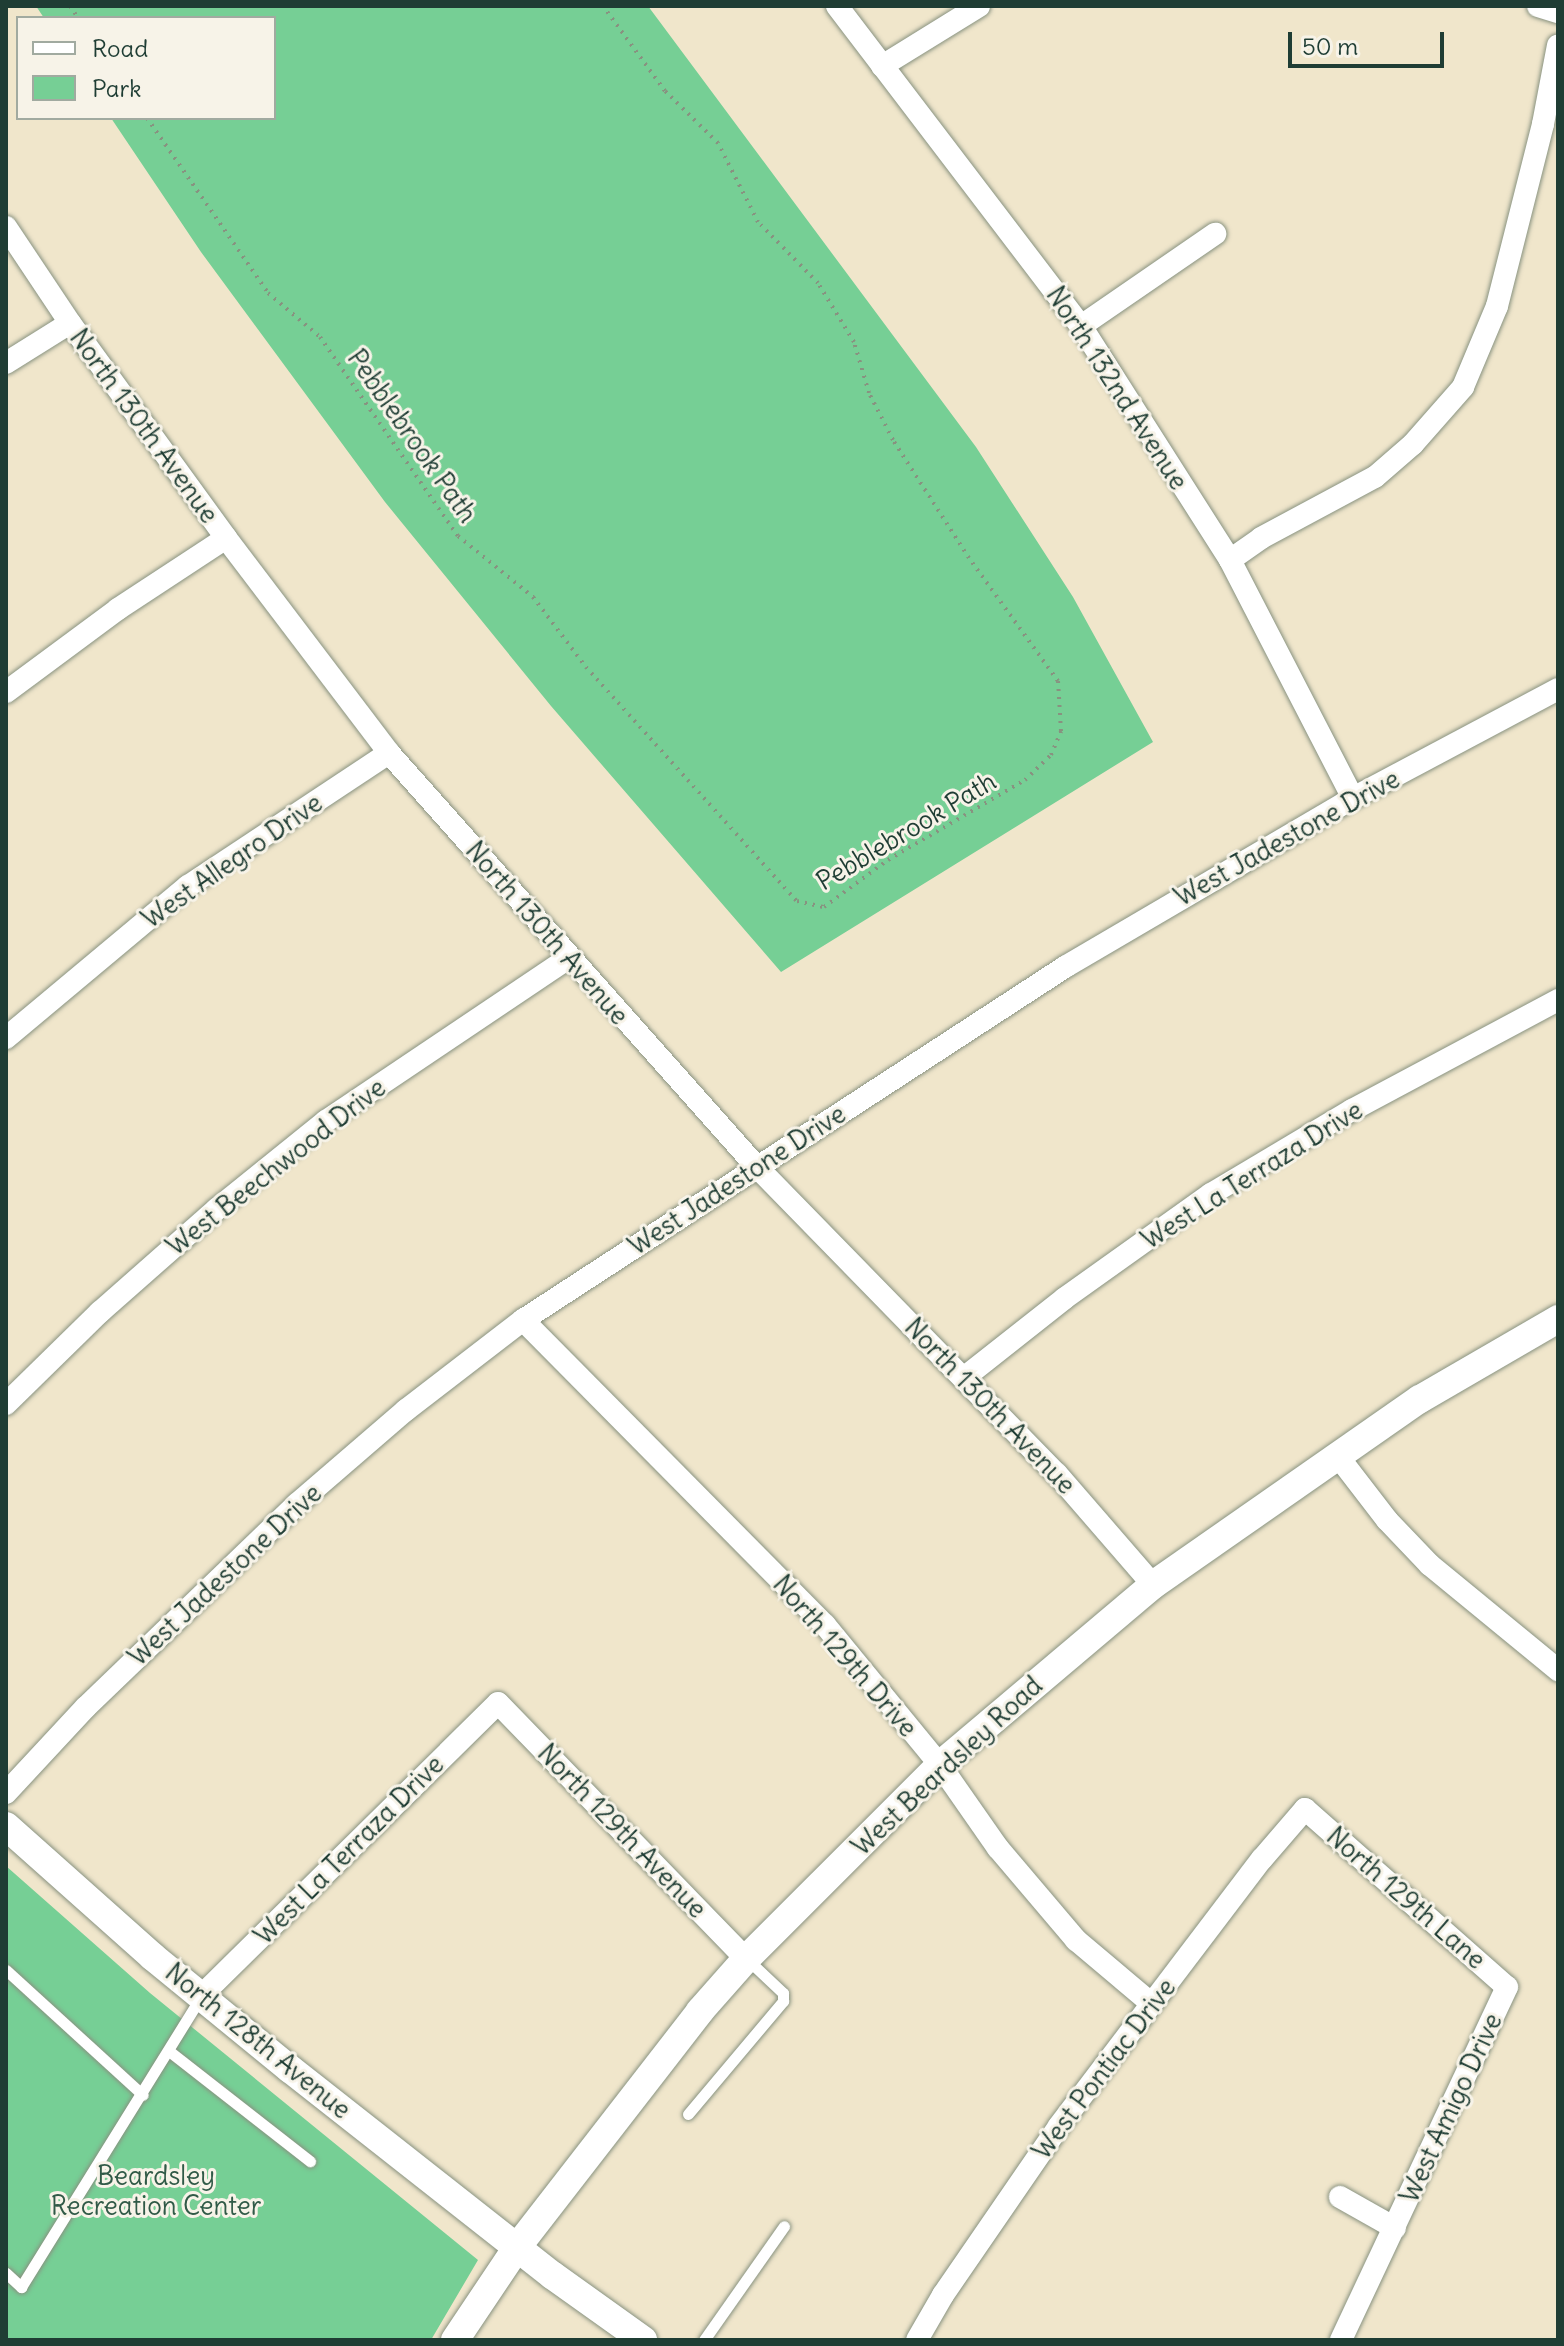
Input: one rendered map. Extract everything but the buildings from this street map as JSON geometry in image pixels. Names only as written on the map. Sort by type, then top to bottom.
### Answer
[{"type":"street","name":"North 132nd Avenue","points":[[837,6],[1081,326],[1230,560],[1353,798]]},
{"type":"street","points":[[882,66],[979,6]]},
{"type":"street","points":[[1538,6],[1558,12]]},
{"type":"street","points":[[1230,560],[1261,538],[1375,477],[1413,444],[1463,387],[1502,291],[1543,124],[1558,45]]},
{"type":"street","name":"North 130th Avenue","points":[[6,227],[70,323],[226,538],[389,753],[756,1166],[1057,1474],[1153,1585]]},
{"type":"street","points":[[1081,326],[1215,234]]},
{"type":"street","points":[[6,363],[70,323]]},
{"type":"street","points":[[6,692],[118,609],[226,538]]},
{"type":"street","name":"West Jadestone Drive","points":[[6,1793],[86,1707],[297,1504],[406,1410],[523,1320],[1065,967],[1353,798],[1558,689]]},
{"type":"street","name":"West Allegro Drive","points":[[6,1038],[188,886],[389,753]]},
{"type":"street","name":"West Beechwood Drive","points":[[6,1404],[100,1312],[205,1220],[326,1121],[569,958]]},
{"type":"street","name":"West La Terraza Drive","points":[[965,1377],[1065,1298],[1211,1194],[1352,1110],[1558,1000]]},
{"type":"street","name":"West Beardsley Road","points":[[455,2340],[518,2246],[642,2081],[746,1959],[940,1765],[1153,1585],[1420,1399],[1558,1319]]},
{"type":"street","name":"North 129th Drive","points":[[523,1320],[630,1433],[825,1625],[940,1765],[998,1848],[1076,1940],[1152,2004]]},
{"type":"street","points":[[1337,1455],[1387,1520],[1430,1565],[1558,1670]]},
{"type":"street","name":"West La Terraza Drive","points":[[201,1996],[498,1703]]},
{"type":"street","name":"North 129th Avenue","points":[[498,1703],[746,1959]]},
{"type":"street","name":"West Pontiac Drive","points":[[917,2340],[943,2295],[1059,2126],[1262,1859],[1305,1809]]},
{"type":"street","name":"North 129th Lane","points":[[1305,1809],[1507,1987]]},
{"type":"street","name":"North 128th Avenue","points":[[6,1826],[201,1996],[518,2246],[643,2340]]},
{"type":"street","name":"West Amigo Drive","points":[[1341,2340],[1507,1987]]},
{"type":"street","name":"West Amigo Drive","points":[[1340,2197],[1395,2228]]},
{"type":"lane","points":[[688,2114],[783,2001],[779,1988],[746,1959]]},
{"type":"lane","points":[[6,1970],[143,2095]]},
{"type":"lane","points":[[6,2273],[21,2287],[143,2095],[201,1996]]},
{"type":"lane","points":[[169,2051],[310,2161]]},
{"type":"lane","points":[[704,2340],[784,2226]]},
{"type":"path","name":"Pebblebrook Path","points":[[148,120],[268,293],[320,337],[458,536],[533,597],[586,667],[797,901],[824,907],[888,860],[1025,780],[1051,755],[1061,731],[1058,681],[1033,642],[969,558],[893,440],[869,393],[854,342],[818,283],[758,222],[718,143],[665,91],[603,6]]},
{"type":"green space","points":[[36,6],[648,6],[976,447],[1073,597],[1153,742],[781,972],[551,706],[385,502],[201,252],[112,120],[276,120],[276,16],[43,16]]},
{"type":"green space","name":"Beardsley Recreation Center","points":[[6,1866],[150,1993],[478,2260],[431,2340],[6,2340]]}]
